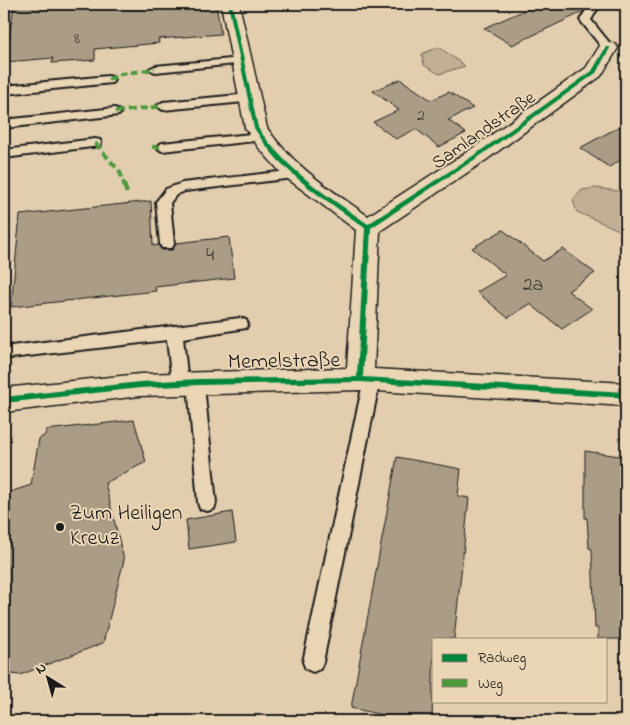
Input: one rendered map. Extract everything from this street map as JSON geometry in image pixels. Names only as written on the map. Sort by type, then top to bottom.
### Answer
[{"type":"street","points":[[230,4],[256,128],[261,137],[279,160],[368,227],[366,379]]},
{"type":"street","name":"Samlandstraße","points":[[368,227],[478,155],[594,72],[608,48]]},
{"type":"street","name":"Memelstraße","points":[[4,400],[140,385],[189,382],[366,379],[626,395]]},
{"type":"lane","points":[[595,4],[584,20],[608,48]]},
{"type":"lane","points":[[155,69],[242,61]]},
{"type":"lane","points":[[4,90],[108,80]]},
{"type":"lane","points":[[163,106],[250,98]]},
{"type":"lane","points":[[4,124],[116,112]]},
{"type":"lane","points":[[162,147],[261,137]]},
{"type":"lane","points":[[4,154],[94,143]]},
{"type":"lane","points":[[167,244],[163,202],[171,192],[182,187],[296,174]]},
{"type":"lane","points":[[11,352],[240,324]]},
{"type":"lane","points":[[174,333],[189,382],[197,396],[207,503]]},
{"type":"lane","points":[[313,662],[366,379]]},
{"type":"shaded area","points":[[439,47],[465,66],[439,74],[424,65],[422,54]]},
{"type":"shaded area","points":[[596,188],[626,194],[626,233],[577,212],[573,200],[582,190]]},
{"type":"building","points":[[14,4],[216,4],[221,34],[158,39],[159,43],[95,49],[95,60],[52,63],[53,58],[6,62]]},
{"type":"building","points":[[539,4],[588,4],[583,12],[512,45],[484,28]]},
{"type":"building","points":[[400,79],[431,100],[449,92],[473,108],[448,120],[466,133],[439,147],[416,129],[396,139],[373,122],[399,110],[373,91]]},
{"type":"building","points":[[626,123],[626,157],[609,167],[580,148]]},
{"type":"building","points":[[151,201],[153,246],[158,245],[162,250],[172,250],[176,243],[229,237],[234,278],[155,287],[156,291],[11,307],[20,215]]},
{"type":"building","points":[[503,230],[543,261],[563,249],[595,273],[568,291],[592,309],[562,329],[530,304],[508,318],[477,292],[506,275],[472,248]]},
{"type":"building","name":"Zum Heiligen Kreuz","points":[[134,420],[146,462],[105,483],[124,560],[103,643],[20,675],[4,673],[4,494],[31,485],[39,439],[45,435],[46,430]]},
{"type":"building","points":[[585,451],[626,457],[626,639],[598,638],[598,628],[595,628],[592,549],[589,548],[587,518],[585,518]]},
{"type":"building","points":[[397,457],[461,469],[458,496],[469,498],[454,638],[432,638],[432,721],[410,721],[351,708]]},
{"type":"building","points":[[232,512],[236,542],[189,549],[186,520]]},
{"type":"marked path","points":[[108,80],[121,74],[155,69]]},
{"type":"marked path","points":[[115,112],[163,106]]},
{"type":"marked path","points":[[95,143],[120,172],[127,193]]},
{"type":"marked path","points":[[152,147],[162,147]]},
{"type":"cycle path","points":[[230,4],[256,128],[278,158],[292,171],[368,227],[360,379]]},
{"type":"cycle path","points":[[368,227],[478,155],[594,72],[608,48]]},
{"type":"cycle path","points":[[4,400],[140,385],[360,379],[626,395]]},
{"type":"place","name":"Zum Heiligen Kreuz","points":[[60,527]]}]
